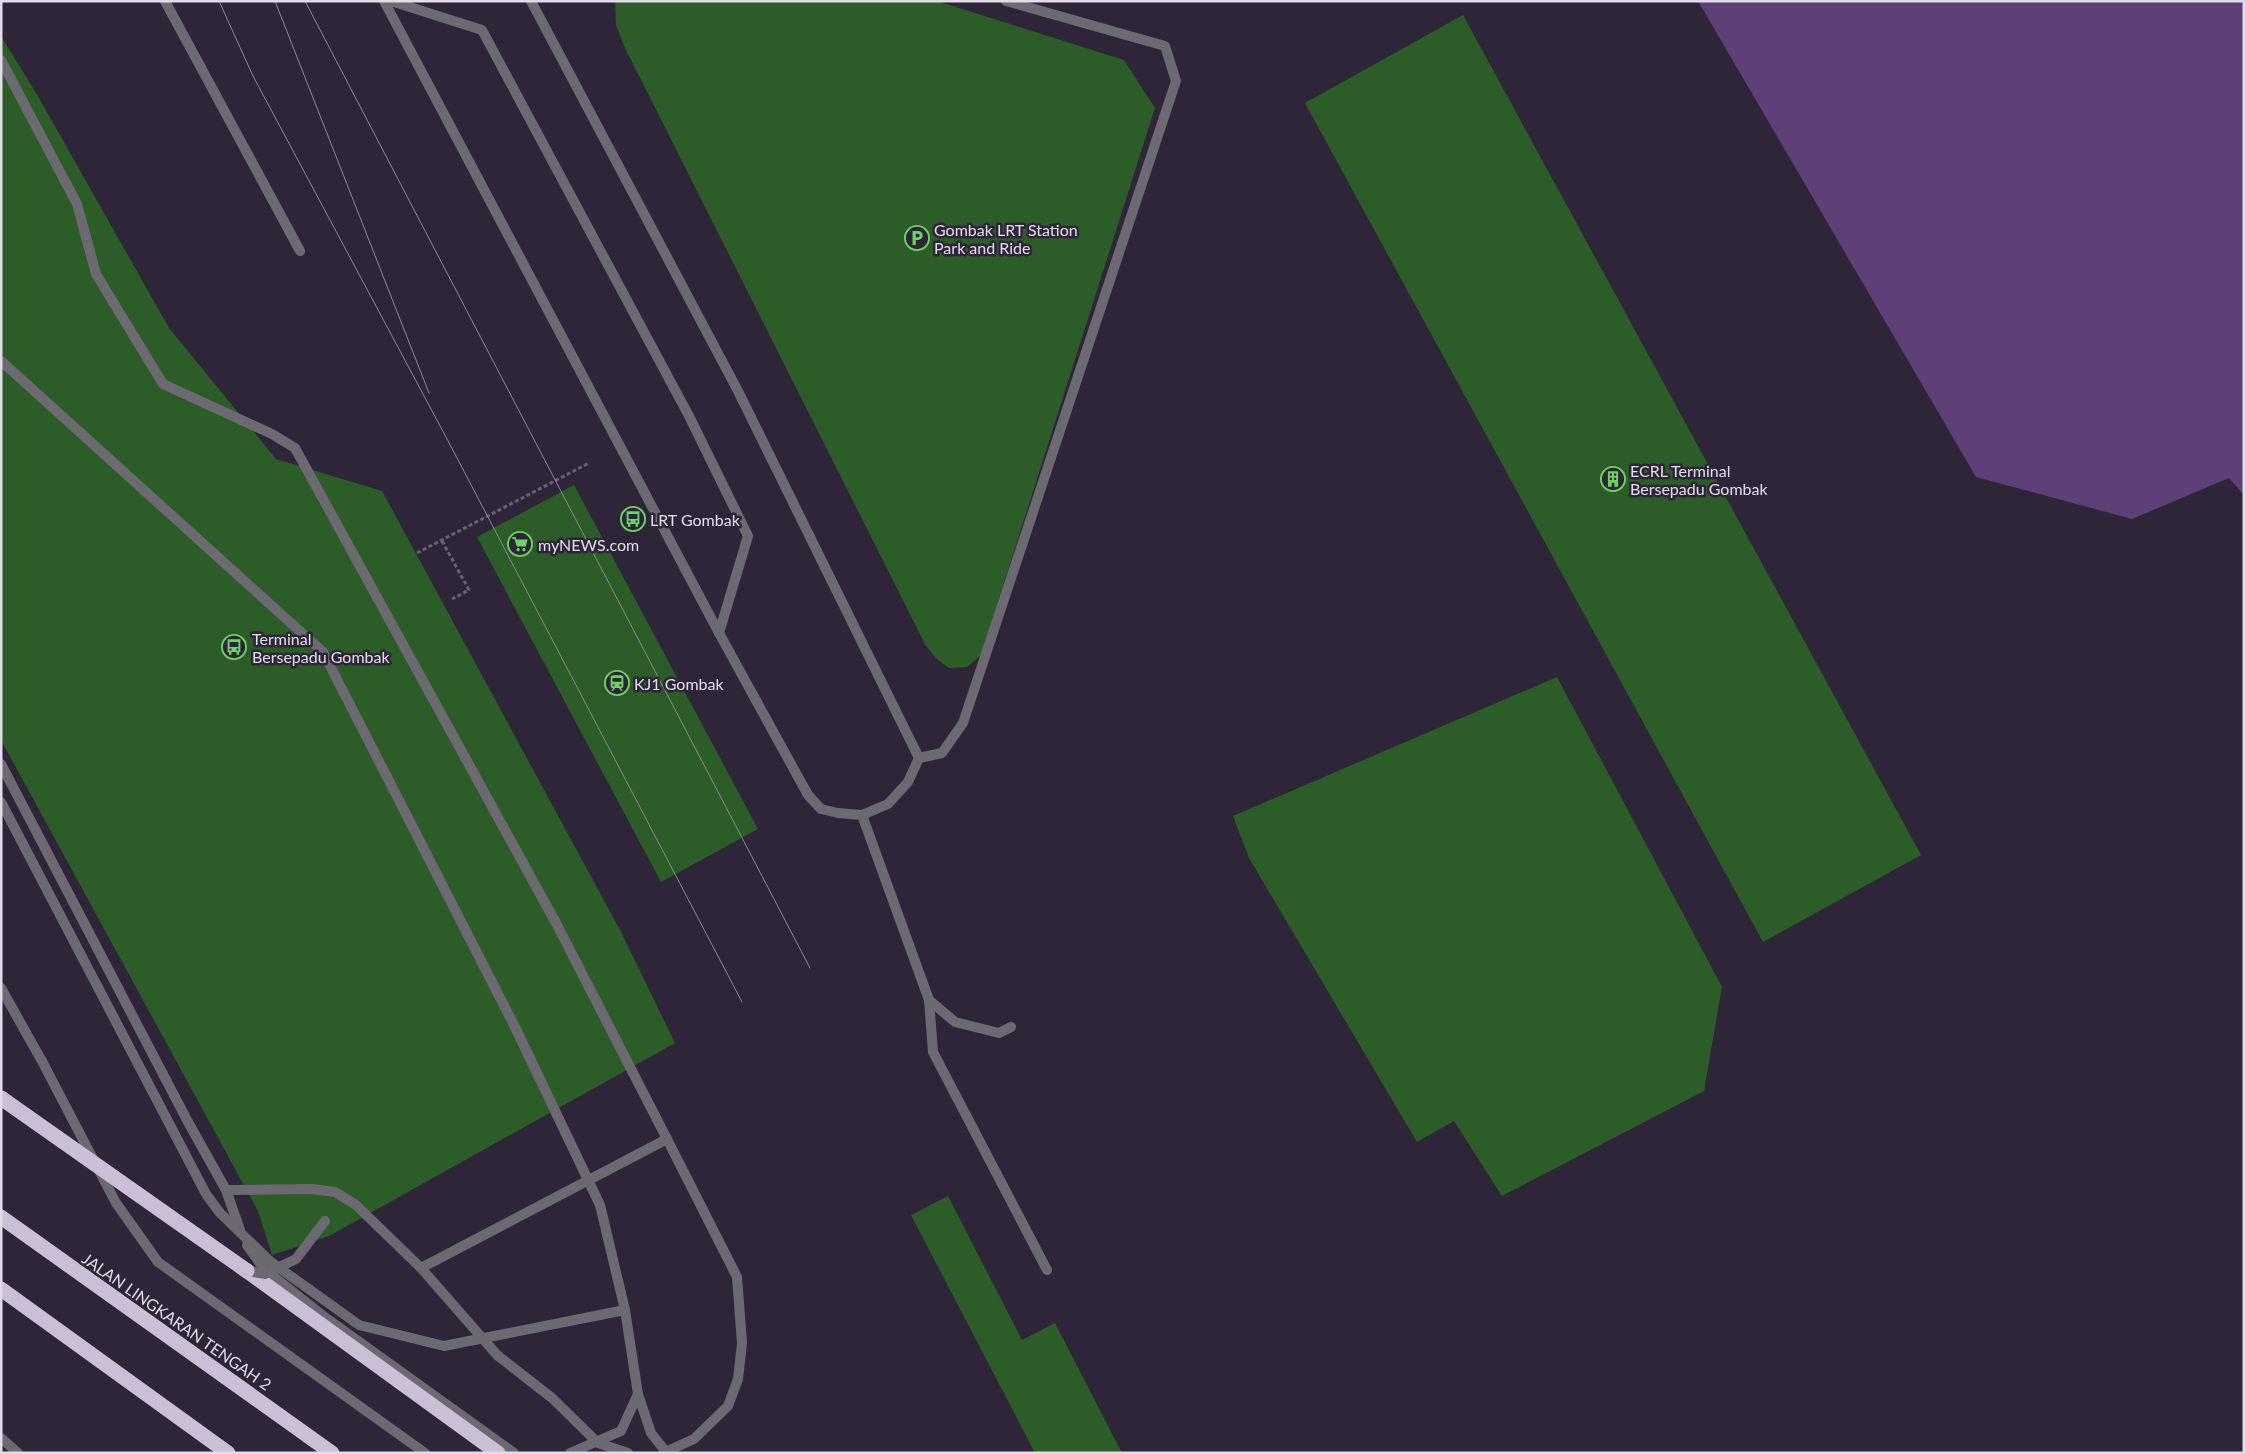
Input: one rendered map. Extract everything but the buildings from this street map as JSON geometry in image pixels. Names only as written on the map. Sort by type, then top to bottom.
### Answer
[{"type":"highway","points":[[1,1098],[247,1271],[498,1453]]},
{"type":"highway","name":"JALAN LINGKARAN TENGAH 2","points":[[1,1217],[332,1453]]},
{"type":"highway","points":[[1,1289],[228,1453]]},
{"type":"lane","points":[[165,1],[300,251]]},
{"type":"lane","points":[[384,1],[719,633],[808,795],[821,809],[862,815],[888,804],[908,782],[919,758]]},
{"type":"lane","points":[[391,1],[482,30],[689,416],[748,536],[719,633]]},
{"type":"lane","points":[[531,1],[738,391],[919,758]]},
{"type":"lane","points":[[919,758],[942,753],[963,723],[1176,81],[1165,46],[1006,1]]},
{"type":"lane","points":[[1,60],[76,204],[96,274],[164,384],[272,434],[295,448],[556,923],[737,1277],[742,1343],[738,1379],[728,1406],[694,1439],[663,1453]]},
{"type":"lane","points":[[1,361],[323,652],[515,1027],[600,1205],[625,1310],[638,1394],[651,1433],[667,1453]]},
{"type":"lane","points":[[1,764],[226,1190],[243,1240],[264,1270],[322,1316],[514,1453]]},
{"type":"lane","points":[[1,802],[206,1194],[220,1213],[271,1262],[359,1325],[444,1346],[625,1310]]},
{"type":"lane","points":[[862,815],[929,1000],[933,1052],[1046,1270]]},
{"type":"lane","points":[[1,988],[43,1063],[116,1203],[158,1262],[426,1453]]},
{"type":"lane","points":[[929,1000],[955,1022],[999,1033],[1011,1027]]},
{"type":"lane","points":[[421,1268],[667,1138]]},
{"type":"lane","points":[[226,1190],[311,1189],[335,1192],[356,1205],[421,1268],[498,1355],[552,1398],[598,1443],[628,1453]]},
{"type":"lane","points":[[247,1271],[265,1274],[296,1259],[325,1221]]},
{"type":"lane","points":[[570,1453],[621,1431],[638,1394]]},
{"type":"lane","points":[[1,1438],[18,1453]]},
{"type":"path","points":[[416,553],[442,541],[588,462]]},
{"type":"path","points":[[442,541],[469,590],[452,598]]},
{"type":"shaded area","points":[[1698,1],[2244,1],[2244,495],[2229,478],[2132,519],[1976,477]]},
{"type":"tram line","points":[[219,1],[253,76],[446,437],[742,1002]]},
{"type":"tram line","points":[[275,1],[429,393]]},
{"type":"tram line","points":[[305,1],[810,968]]},
{"type":"place","name":"Gombak LRT Station Park and Ride","points":[[917,238]]},
{"type":"place","name":"ECRL Terminal Bersepadu Gombak","points":[[1613,479]]},
{"type":"place","name":"LRT Gombak","points":[[633,519]]},
{"type":"place","name":"myNEWS.com","points":[[520,544]]},
{"type":"place","name":"Terminal Bersepadu Gombak","points":[[234,647]]},
{"type":"place","name":"KJ1 Gombak","points":[[617,683]]}]
